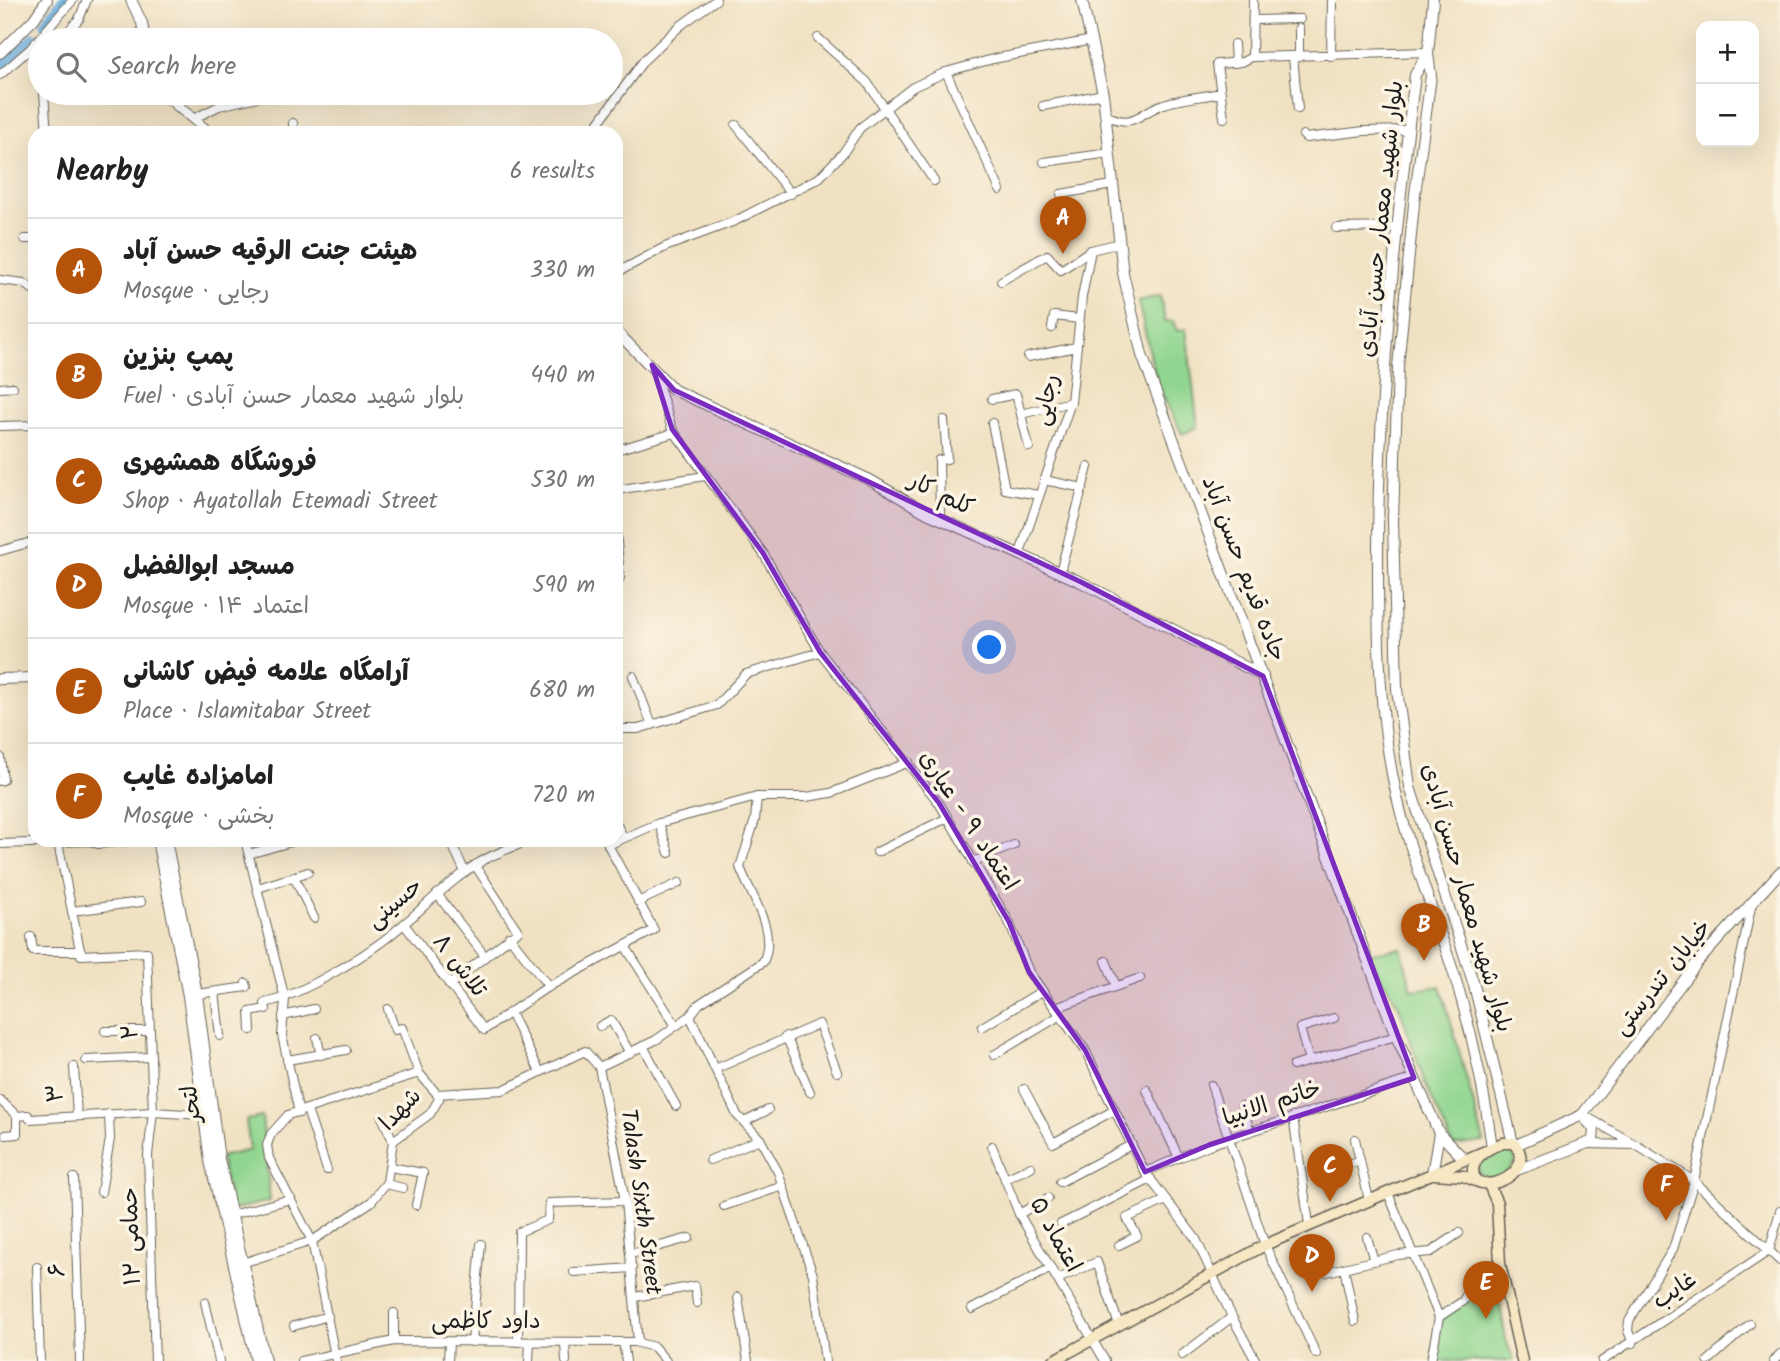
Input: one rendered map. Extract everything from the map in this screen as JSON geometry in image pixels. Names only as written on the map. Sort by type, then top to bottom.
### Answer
[{"type":"main road","points":[[1053,1361],[1265,1245],[1309,1224],[1388,1193],[1487,1149],[1515,1144],[1521,1157],[1517,1170],[1502,1181],[1489,1185],[1463,1176],[1432,1174]]},
{"type":"main road","points":[[1476,1181],[1473,1168],[1487,1149]]},
{"type":"main road","points":[[1489,1185],[1497,1203],[1500,1264],[1522,1361]]},
{"type":"street","points":[[0,52],[34,19],[47,0]]},
{"type":"street","points":[[48,28],[73,0]]},
{"type":"street","points":[[71,28],[79,19],[86,0]]},
{"type":"street","points":[[131,0],[143,28]]},
{"type":"street","points":[[623,89],[644,60],[680,26],[716,0]]},
{"type":"street","name":"جاده قدیم حسن آباد","points":[[1082,0],[1103,94],[1119,243],[1142,355],[1396,1036],[1439,1133],[1464,1159]]},
{"type":"street","points":[[1252,57],[1253,0]]},
{"type":"street","points":[[1331,56],[1332,0]]},
{"type":"street","points":[[1224,118],[1217,64],[1236,63],[1252,57],[1428,53],[1433,0]]},
{"type":"street","points":[[66,9],[79,19]]},
{"type":"street","points":[[1253,20],[1299,24],[1296,57],[1298,108]]},
{"type":"street","points":[[818,38],[867,82],[934,181]]},
{"type":"street","points":[[623,269],[644,257],[735,221],[764,203],[791,194],[832,166],[860,128],[913,87],[946,72],[1092,40]]},
{"type":"street","points":[[1234,44],[1236,63]]},
{"type":"street","points":[[0,75],[28,50]]},
{"type":"street","name":"بلوار شهید معمار حسن آبادی","points":[[1428,53],[1415,75],[1396,228],[1380,433],[1378,604],[1388,753],[1405,833],[1453,972],[1485,1097],[1487,1149]]},
{"type":"street","name":"بلوار شهید معمار حسن آبادی","points":[[1428,53],[1431,76],[1415,194],[1398,367],[1394,519],[1397,689],[1410,787],[1474,985],[1515,1144]]},
{"type":"street","points":[[946,72],[1000,190]]},
{"type":"street","points":[[1106,115],[1120,121],[1137,120],[1161,105],[1221,93]]},
{"type":"street","points":[[1043,106],[1103,94]]},
{"type":"street","points":[[45,105],[46,126]]},
{"type":"street","points":[[176,105],[201,126]]},
{"type":"street","points":[[193,119],[223,105]]},
{"type":"street","points":[[596,126],[611,105]]},
{"type":"street","points":[[1108,137],[1108,131],[1120,121]]},
{"type":"street","points":[[293,122],[293,126]]},
{"type":"street","points":[[736,125],[791,194]]},
{"type":"street","points":[[1303,135],[1306,138],[1364,131],[1408,130]]},
{"type":"street","points":[[1044,162],[1110,153]]},
{"type":"street","points":[[1061,194],[1112,186]]},
{"type":"street","points":[[1336,228],[1396,228]]},
{"type":"street","points":[[1001,281],[1047,255],[1061,270],[1091,250],[1119,243]]},
{"type":"street","name":"رجایی","points":[[1020,553],[1071,402],[1079,319],[1091,250]]},
{"type":"street","points":[[0,280],[28,286]]},
{"type":"street","points":[[1052,328],[1054,316],[1079,319]]},
{"type":"street","name":"کلم کار","points":[[623,338],[674,390],[870,480],[940,519],[1060,572],[1263,677]]},
{"type":"street","points":[[1028,357],[1076,347]]},
{"type":"street","name":"اعتماد ۹ - عیاری","points":[[652,365],[659,394],[674,433],[763,553],[820,652],[909,762],[947,818],[1009,922],[1029,972],[1089,1057],[1113,1111],[1148,1175],[1196,1239],[1232,1317],[1256,1361]]},
{"type":"street","points":[[0,388],[13,387]]},
{"type":"street","points":[[992,399],[1016,394],[1029,447]]},
{"type":"street","points":[[1021,414],[1071,402]]},
{"type":"street","points":[[940,519],[939,460],[947,459],[944,420]]},
{"type":"street","points":[[992,423],[1005,489],[1038,495]]},
{"type":"street","points":[[0,426],[28,425]]},
{"type":"street","points":[[623,448],[674,433]]},
{"type":"street","points":[[1060,572],[1088,467]]},
{"type":"street","points":[[623,489],[705,476]]},
{"type":"street","points":[[1044,480],[1083,488]]},
{"type":"street","points":[[0,551],[28,543]]},
{"type":"street","points":[[623,729],[638,729],[717,705],[746,674],[820,652]]},
{"type":"street","points":[[633,676],[652,725]]},
{"type":"street","points":[[0,679],[28,678]]},
{"type":"street","points":[[0,757],[1,780]]},
{"type":"street","points":[[623,837],[660,823],[757,797],[818,796],[909,762]]},
{"type":"street","points":[[388,1010],[395,1030],[402,1028],[419,1073],[437,1094],[467,1090],[491,1093],[585,1051],[599,1067],[643,1046],[690,1016],[699,1004],[765,958],[767,947],[761,910],[740,867],[755,820],[757,797]]},
{"type":"street","points":[[877,852],[947,818]]},
{"type":"street","points":[[660,823],[669,853]]},
{"type":"street","points":[[0,844],[28,844]]},
{"type":"street","points":[[973,862],[1014,845]]},
{"type":"street","points":[[31,937],[33,951],[80,951],[59,847]]},
{"type":"street","name":"لتحر","points":[[158,847],[201,1058]]},
{"type":"street","name":"لتحر","points":[[167,847],[197,994],[201,1058],[219,1206],[256,1361]]},
{"type":"street","points":[[247,847],[285,999],[282,1035],[287,1060],[303,1112],[327,1170]]},
{"type":"street","points":[[249,854],[274,847]]},
{"type":"street","points":[[453,847],[465,873]]},
{"type":"street","name":"حسینی","points":[[251,1030],[250,1012],[266,1009],[265,1003],[285,999],[359,956],[404,924],[475,865],[507,847]]},
{"type":"street","points":[[540,1072],[510,1013],[549,987],[654,930],[609,847]]},
{"type":"street","points":[[449,985],[518,931],[475,865]]},
{"type":"street","points":[[258,888],[308,872]]},
{"type":"street","name":"خیابان تندرستی","points":[[1583,1115],[1697,963],[1780,872]]},
{"type":"street","points":[[294,877],[314,918]]},
{"type":"street","points":[[638,902],[679,883]]},
{"type":"street","points":[[437,894],[484,955]]},
{"type":"street","points":[[1633,1343],[1628,1331],[1629,1321],[1673,1249],[1694,1181],[1753,901]]},
{"type":"street","points":[[72,911],[141,902]]},
{"type":"street","name":"تلاش ۸","points":[[404,924],[484,1030],[510,1013]]},
{"type":"street","points":[[509,936],[549,987]]},
{"type":"street","points":[[625,946],[676,1026]]},
{"type":"street","name":"۲","points":[[80,951],[81,955],[147,952],[153,1112]]},
{"type":"street","points":[[1106,961],[1115,986]]},
{"type":"street","points":[[994,1055],[1058,1012],[1115,986],[1140,978]]},
{"type":"street","points":[[197,994],[247,987],[246,984]]},
{"type":"street","points":[[982,1027],[1042,991]]},
{"type":"street","points":[[215,992],[220,1036]]},
{"type":"street","points":[[282,1016],[314,1009]]},
{"type":"street","points":[[690,1016],[715,1069],[744,1122],[760,1139],[783,1186],[813,1275],[825,1361]]},
{"type":"street","points":[[1309,1061],[1300,1028],[1334,1018]]},
{"type":"street","points":[[600,1026],[611,1020],[630,1053]]},
{"type":"street","points":[[715,1069],[786,1036],[821,1025],[837,1072]]},
{"type":"street","points":[[105,1031],[150,1031]]},
{"type":"street","points":[[786,1036],[810,1092]]},
{"type":"street","points":[[1293,1066],[1396,1036]]},
{"type":"street","points":[[317,1038],[321,1055]]},
{"type":"street","points":[[643,1046],[676,1106]]},
{"type":"street","points":[[287,1060],[346,1050]]},
{"type":"street","points":[[86,1060],[151,1057]]},
{"type":"street","name":"۳","points":[[74,1067],[77,1116]]},
{"type":"street","name":"Talash Sixth Street","points":[[599,1067],[625,1201],[638,1342]]},
{"type":"street","points":[[336,1357],[312,1241],[269,1158],[267,1145],[278,1124],[288,1115],[419,1073]]},
{"type":"street","name":"خاتم الانبیا","points":[[1061,1224],[1179,1158],[1250,1131],[1414,1078]]},
{"type":"street","points":[[1211,1085],[1227,1139],[1248,1189],[1265,1245],[1316,1354]]},
{"type":"street","points":[[1024,1089],[1053,1143],[1113,1111]]},
{"type":"street","points":[[1147,1090],[1179,1158]]},
{"type":"street","name":"شهدا","points":[[386,1184],[393,1140],[434,1110],[439,1099],[437,1094]]},
{"type":"street","points":[[0,1100],[17,1116],[18,1134],[6,1135]]},
{"type":"street","points":[[1242,1105],[1250,1131]]},
{"type":"street","points":[[744,1122],[768,1110]]},
{"type":"street","points":[[17,1116],[28,1115],[30,1119],[153,1112],[207,1114]]},
{"type":"street","name":"حمامی ۱۲","points":[[153,1112],[148,1155],[155,1361]]},
{"type":"street","points":[[101,1192],[110,1139],[109,1114]]},
{"type":"street","name":"لتحر","points":[[207,1114],[265,1361]]},
{"type":"street","points":[[1515,1144],[1583,1115]]},
{"type":"street","points":[[1583,1115],[1595,1133],[1587,1144]]},
{"type":"street","points":[[1583,1115],[1694,1181],[1780,1261]]},
{"type":"street","points":[[382,1117],[393,1140]]},
{"type":"street","points":[[1293,1117],[1309,1224]]},
{"type":"street","points":[[1432,1174],[1439,1133]]},
{"type":"street","points":[[710,1160],[760,1139]]},
{"type":"street","points":[[1355,1139],[1369,1200]]},
{"type":"street","points":[[1517,1170],[1587,1144],[1636,1145]]},
{"type":"street","points":[[1060,1182],[1131,1145]]},
{"type":"street","name":"اعتماد ۵","points":[[992,1146],[1019,1214],[1105,1361]]},
{"type":"street","points":[[1332,1168],[1360,1161]]},
{"type":"street","points":[[390,1167],[423,1173],[416,1205]]},
{"type":"street","points":[[1005,1180],[1031,1167]]},
{"type":"street","name":"۶","points":[[74,1178],[80,1361]]},
{"type":"street","points":[[242,1263],[312,1241],[371,1202],[386,1184],[403,1188]]},
{"type":"street","points":[[723,1206],[783,1186]]},
{"type":"street","points":[[1388,1193],[1438,1317],[1431,1361]]},
{"type":"street","points":[[1019,1214],[1048,1198]]},
{"type":"street","points":[[231,1215],[291,1199]]},
{"type":"street","points":[[1119,1245],[1138,1236],[1127,1218],[1166,1200]]},
{"type":"street","points":[[517,1342],[519,1232],[548,1220],[549,1203],[625,1201]]},
{"type":"street","points":[[1769,1251],[1780,1211]]},
{"type":"street","points":[[1327,1272],[1431,1252],[1459,1233]]},
{"type":"street","points":[[1367,1237],[1374,1261]]},
{"type":"street","points":[[631,1254],[689,1238]]},
{"type":"street","points":[[472,1342],[481,1244]]},
{"type":"street","name":"غایب","points":[[1602,1361],[1769,1251]]},
{"type":"street","points":[[1058,1279],[1097,1262],[1119,1325]]},
{"type":"street","points":[[1438,1317],[1463,1301],[1481,1268],[1492,1266]]},
{"type":"street","points":[[37,1267],[40,1361]]},
{"type":"street","points":[[575,1272],[632,1268]]},
{"type":"street","points":[[972,1309],[1051,1268]]},
{"type":"street","points":[[1344,1268],[1355,1321]]},
{"type":"street","points":[[635,1297],[695,1286],[696,1303]]},
{"type":"street","points":[[738,1297],[748,1361]]},
{"type":"street","points":[[205,1302],[219,1361]]},
{"type":"street","points":[[394,1313],[394,1341]]},
{"type":"street","points":[[294,1325],[328,1316]]},
{"type":"street","points":[[1182,1355],[1232,1317]]},
{"type":"street","points":[[1708,1361],[1750,1324]]},
{"type":"street","name":"داود کاظمی","points":[[302,1361],[336,1357],[394,1341],[638,1342]]},
{"type":"street","points":[[448,1361],[449,1342]]},
{"type":"street","points":[[529,1361],[530,1342]]},
{"type":"street","points":[[565,1342],[566,1361]]},
{"type":"street","points":[[623,1342],[626,1361]]},
{"type":"street","points":[[638,1342],[654,1347],[666,1361]]},
{"type":"street","points":[[1774,1361],[1780,1354]]},
{"type":"highlighted area","points":[[652,365],[674,390],[1081,582],[1263,676],[1414,1078],[1209,1145],[1145,1172],[1085,1050],[1029,972],[1009,922],[939,803],[820,652],[763,553],[672,429]]},
{"type":"green space","points":[[1160,296],[1165,321],[1173,321],[1177,331],[1186,329],[1198,427],[1182,434],[1157,384],[1138,301]]},
{"type":"green space","points":[[1401,948],[1412,990],[1441,986],[1484,1142],[1453,1146],[1424,1081],[1399,1006],[1367,954]]},
{"type":"green space","points":[[262,1117],[270,1201],[232,1210],[220,1157],[250,1150],[246,1120]]},
{"type":"green space","points":[[1499,1148],[1512,1152],[1516,1162],[1503,1178],[1483,1179],[1479,1174],[1479,1165],[1485,1157]]},
{"type":"green space","points":[[1494,1269],[1506,1340],[1514,1361],[1433,1361],[1441,1319],[1467,1299],[1484,1271]]},
{"type":"waterway","points":[[47,24],[65,0]]},
{"type":"waterway","points":[[0,69],[28,44]]},
{"type":"place","name":"هیئت جنت الرقیه حسن آباد","points":[[1063,254]]},
{"type":"place","name":"پمپ بنزین","points":[[1424,961]]},
{"type":"place","name":"فروشگاه همشهری","points":[[1330,1202]]},
{"type":"place","name":"امامزاده غایب","points":[[1666,1221]]},
{"type":"place","name":"مسجد ابوالفضل","points":[[1312,1292]]},
{"type":"place","name":"آرامگاه علامه فیض کاشانی","points":[[1486,1319]]}]
